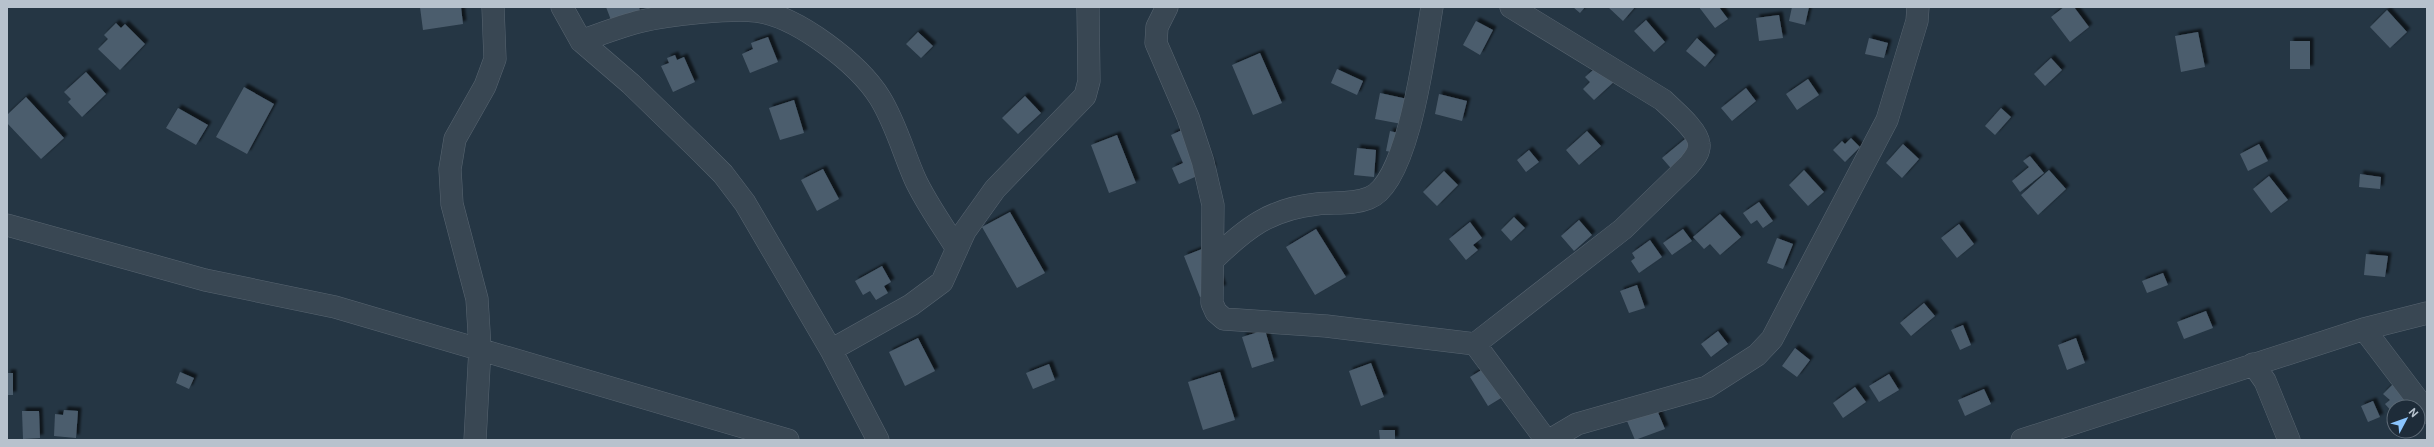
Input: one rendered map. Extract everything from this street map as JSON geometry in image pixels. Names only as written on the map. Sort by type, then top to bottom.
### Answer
[{"type":"street","points":[[475,440],[480,348],[477,299],[452,204],[450,169],[455,139],[485,86],[495,59],[493,7]]},
{"type":"street","points":[[562,7],[581,41],[631,84],[723,174],[745,203],[831,350],[878,440]]},
{"type":"street","points":[[831,350],[911,305],[942,282],[965,231],[995,189],[1085,96],[1089,81],[1088,7]]},
{"type":"street","points":[[1167,7],[1157,27],[1156,43],[1188,117],[1203,162],[1213,205],[1212,303],[1216,312],[1224,319],[1326,326],[1475,344],[1623,228],[1688,166],[1696,156],[1699,145],[1698,138],[1681,116],[1663,100],[1511,7]]},
{"type":"street","points":[[1213,260],[1250,228],[1272,214],[1318,204],[1347,204],[1369,198],[1383,188],[1392,172],[1409,131],[1432,7]]},
{"type":"street","points":[[1550,440],[1577,424],[1707,387],[1756,355],[1772,339],[1887,120],[1917,21],[1918,7]]},
{"type":"street","points":[[581,41],[642,21],[724,11],[757,11],[794,23],[830,47],[851,64],[879,97],[893,122],[915,179],[957,249]]},
{"type":"street","points":[[7,225],[205,280],[335,307],[480,348],[776,438]]},
{"type":"street","points":[[2022,440],[2072,432],[2253,364],[2364,329],[2427,313]]},
{"type":"street","points":[[2364,329],[2427,412]]},
{"type":"street","points":[[1475,344],[1546,440]]},
{"type":"street","points":[[2253,364],[2265,381],[2289,440]]},
{"type":"building","points":[[420,7],[461,7],[463,24],[423,30]]},
{"type":"building","points":[[606,7],[639,7],[640,11],[611,20]]},
{"type":"building","points":[[1573,7],[1585,7],[1580,13]]},
{"type":"building","points":[[1608,7],[1635,7],[1623,21]]},
{"type":"building","points":[[1699,7],[1719,7],[1728,19],[1715,28]]},
{"type":"building","points":[[1792,7],[1809,7],[1805,25],[1789,21]]},
{"type":"building","points":[[2064,7],[2074,7],[2089,27],[2070,42],[2051,17]]},
{"type":"building","points":[[2387,10],[2407,32],[2390,48],[2370,27]]},
{"type":"building","points":[[1779,15],[1783,38],[1759,41],[1756,18]]},
{"type":"building","points":[[1646,20],[1665,42],[1654,52],[1634,31]]},
{"type":"building","points":[[1476,21],[1493,30],[1480,55],[1463,45]]},
{"type":"building","points":[[116,23],[121,28],[125,24],[145,44],[120,70],[98,49],[108,39],[104,35]]},
{"type":"building","points":[[918,32],[933,46],[921,58],[906,44]]},
{"type":"building","points":[[2198,32],[2205,67],[2181,72],[2175,36]]},
{"type":"building","points":[[768,37],[778,62],[750,73],[742,54],[753,49],[751,43]]},
{"type":"building","points":[[1697,38],[1715,55],[1705,67],[1686,51]]},
{"type":"building","points":[[1869,38],[1888,43],[1884,58],[1865,54]]},
{"type":"building","points":[[2290,41],[2310,41],[2310,69],[2290,69]]},
{"type":"building","points":[[1260,53],[1282,103],[1253,115],[1232,65]]},
{"type":"building","points":[[675,55],[677,60],[684,57],[695,82],[673,92],[661,66],[669,63],[667,58]]},
{"type":"building","points":[[2051,58],[2062,70],[2045,86],[2034,74]]},
{"type":"building","points":[[1600,64],[1616,80],[1594,100],[1583,89],[1590,82],[1585,77]]},
{"type":"building","points":[[1337,69],[1363,81],[1357,95],[1331,83]]},
{"type":"building","points":[[86,72],[106,94],[82,117],[68,102],[71,99],[64,92]]},
{"type":"building","points":[[1808,79],[1819,95],[1797,110],[1786,94]]},
{"type":"building","points":[[244,87],[274,104],[247,154],[216,137]]},
{"type":"building","points":[[1746,88],[1756,101],[1732,121],[1721,108]]},
{"type":"building","points":[[1380,93],[1412,100],[1407,125],[1375,119]]},
{"type":"building","points":[[1439,94],[1467,101],[1462,121],[1435,114]]},
{"type":"building","points":[[1025,96],[1041,113],[1018,134],[1002,118]]},
{"type":"building","points":[[26,97],[64,138],[41,159],[7,123],[7,115]]},
{"type":"building","points":[[794,100],[804,133],[780,140],[769,108]]},
{"type":"building","points":[[178,108],[208,125],[196,145],[166,128]]},
{"type":"building","points":[[2001,108],[2011,117],[1995,135],[1985,126]]},
{"type":"building","points":[[1193,125],[1213,169],[1179,184],[1172,168],[1183,163],[1171,135]]},
{"type":"building","points":[[1390,131],[1410,136],[1406,155],[1386,151]]},
{"type":"building","points":[[1587,131],[1601,146],[1579,165],[1566,150]]},
{"type":"building","points":[[1117,135],[1136,183],[1109,193],[1091,145]]},
{"type":"building","points":[[1851,138],[1860,147],[1845,162],[1833,150],[1842,141],[1845,144]]},
{"type":"building","points":[[1685,139],[1699,155],[1676,174],[1662,158]]},
{"type":"building","points":[[1903,144],[1919,159],[1902,178],[1886,163]]},
{"type":"building","points":[[2259,144],[2268,161],[2248,171],[2240,154]]},
{"type":"building","points":[[1357,148],[1376,150],[1374,177],[1354,175]]},
{"type":"building","points":[[1529,150],[1539,162],[1526,172],[1517,160]]},
{"type":"building","points":[[2030,156],[2044,173],[2020,192],[2012,181],[2029,167],[2023,161]]},
{"type":"building","points":[[823,169],[839,199],[817,211],[801,180]]},
{"type":"building","points":[[1804,170],[1824,192],[1808,206],[1789,185]]},
{"type":"building","points":[[2049,170],[2066,189],[2038,215],[2021,195]]},
{"type":"building","points":[[1444,171],[1458,185],[1437,206],[1423,192]]},
{"type":"building","points":[[2360,174],[2381,177],[2380,189],[2359,187]]},
{"type":"building","points":[[2269,176],[2288,200],[2271,213],[2253,189]]},
{"type":"building","points":[[1759,202],[1773,221],[1763,228],[1757,220],[1751,224],[1743,213]]},
{"type":"building","points":[[1010,212],[1045,273],[1017,288],[982,227]]},
{"type":"building","points":[[1720,214],[1741,237],[1720,255],[1710,244],[1704,249],[1693,237]]},
{"type":"building","points":[[1514,217],[1525,228],[1511,241],[1501,230]]},
{"type":"building","points":[[1579,220],[1592,235],[1574,251],[1561,236]]},
{"type":"building","points":[[1470,222],[1482,238],[1473,245],[1478,250],[1466,260],[1449,239]]},
{"type":"building","points":[[1959,224],[1974,244],[1957,258],[1941,238]]},
{"type":"building","points":[[1316,229],[1346,277],[1315,295],[1286,247]]},
{"type":"building","points":[[1683,229],[1692,241],[1672,255],[1663,243]]},
{"type":"building","points":[[1777,238],[1793,244],[1783,269],[1767,263]]},
{"type":"building","points":[[1650,240],[1662,257],[1639,273],[1631,261],[1635,258],[1632,253]]},
{"type":"building","points":[[1207,247],[1223,288],[1200,297],[1184,256]]},
{"type":"building","points":[[2366,254],[2388,256],[2385,277],[2364,275]]},
{"type":"building","points":[[882,266],[891,282],[884,286],[888,293],[876,300],[870,291],[863,295],[855,281]]},
{"type":"building","points":[[2163,273],[2168,285],[2147,293],[2142,281]]},
{"type":"building","points":[[1637,285],[1645,308],[1629,313],[1620,291]]},
{"type":"building","points":[[1924,303],[1935,316],[1911,336],[1900,323]]},
{"type":"building","points":[[2206,311],[2213,328],[2184,339],[2177,322]]},
{"type":"building","points":[[1963,325],[1971,345],[1960,350],[1951,330]]},
{"type":"building","points":[[1265,330],[1274,361],[1252,368],[1242,337]]},
{"type":"building","points":[[1718,331],[1728,344],[1711,357],[1701,344]]},
{"type":"building","points":[[918,338],[935,371],[905,386],[889,352]]},
{"type":"building","points":[[2076,338],[2085,363],[2067,370],[2058,345]]},
{"type":"building","points":[[1795,348],[1810,360],[1797,377],[1782,366]]},
{"type":"building","points":[[1371,363],[1384,397],[1361,406],[1349,371]]},
{"type":"building","points":[[1049,364],[1055,380],[1033,389],[1026,373]]},
{"type":"building","points":[[1488,366],[1506,395],[1488,406],[1470,377]]},
{"type":"building","points":[[180,372],[194,378],[189,389],[176,383]]},
{"type":"building","points":[[1220,372],[1235,420],[1203,430],[1188,382]]},
{"type":"building","points":[[7,373],[13,373],[13,395],[7,395]]},
{"type":"building","points":[[1889,374],[1899,390],[1879,402],[1869,386]]},
{"type":"building","points":[[2396,381],[2411,396],[2408,399],[2389,399],[2383,394]]},
{"type":"building","points":[[1855,387],[1866,402],[1843,418],[1833,403]]},
{"type":"building","points":[[1984,389],[1991,404],[1965,416],[1958,400]]},
{"type":"building","points":[[2373,401],[2380,417],[2368,422],[2361,406]]},
{"type":"building","points":[[64,410],[78,411],[76,438],[54,436],[55,414],[63,415]]},
{"type":"building","points":[[1657,410],[1665,429],[1635,440],[1627,421]]},
{"type":"building","points":[[22,411],[39,411],[40,438],[23,439]]},
{"type":"building","points":[[1379,430],[1395,430],[1395,440],[1380,440]]}]
